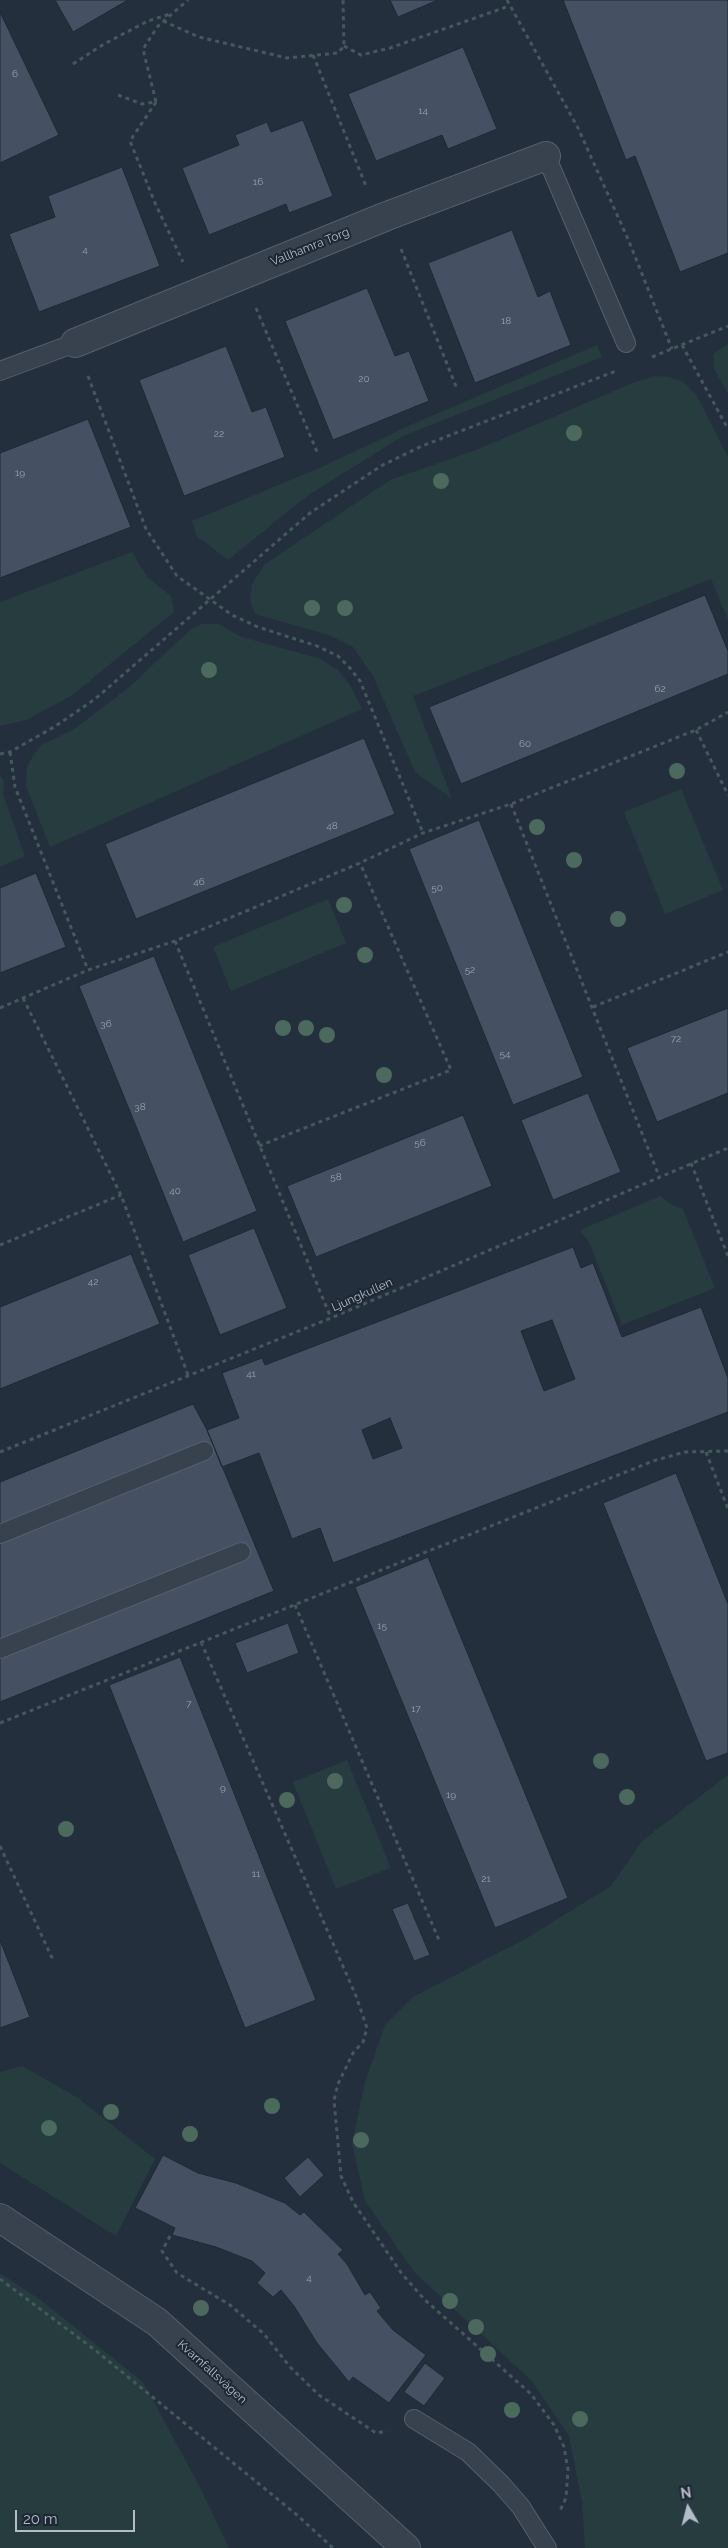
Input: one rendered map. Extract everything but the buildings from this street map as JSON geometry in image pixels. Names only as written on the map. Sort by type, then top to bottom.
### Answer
[{"type":"street","name":"Vallhamra Torg","points":[[75,343],[387,216],[546,156]]},
{"type":"street","name":"Kvarnfallsvägen","points":[[0,2218],[157,2322],[406,2548]]},
{"type":"lane","points":[[546,156],[626,342]]},
{"type":"lane","points":[[0,371],[75,343]]},
{"type":"lane","points":[[0,1534],[204,1451]]},
{"type":"lane","points":[[0,1649],[241,1552]]},
{"type":"lane","points":[[414,2419],[468,2452],[521,2507],[546,2545]]},
{"type":"path","points":[[174,244],[130,141],[156,102],[143,49],[164,21],[188,0]]},
{"type":"path","points":[[164,21],[199,37],[254,52],[287,58],[338,53],[344,46],[344,0]]},
{"type":"path","points":[[507,0],[578,128],[628,239],[672,349]]},
{"type":"path","points":[[344,46],[361,55],[390,48],[509,6]]},
{"type":"path","points":[[73,64],[139,26],[171,14]]},
{"type":"path","points":[[313,55],[361,172]]},
{"type":"path","points":[[118,95],[142,104],[156,102]]},
{"type":"path","points":[[387,216],[457,389]]},
{"type":"path","points":[[242,275],[318,454]]},
{"type":"path","points":[[644,360],[728,326]]},
{"type":"path","points":[[75,343],[146,529],[177,576],[209,601],[258,627],[317,646],[338,656],[350,668],[360,682],[423,833]]},
{"type":"path","points":[[682,345],[728,429]]},
{"type":"path","points":[[0,754],[10,752],[54,727],[94,699],[310,513],[381,466],[422,446],[617,371]]},
{"type":"path","points":[[0,1008],[88,970],[175,941],[360,863],[423,833],[511,804],[696,730],[728,712]]},
{"type":"path","points":[[696,730],[728,795]]},
{"type":"path","points":[[10,752],[15,787],[88,970]]},
{"type":"path","points":[[511,804],[659,1176]]},
{"type":"path","points":[[259,1146],[451,1070],[360,863]]},
{"type":"path","points":[[175,941],[331,1318]]},
{"type":"path","points":[[593,1007],[728,952]]},
{"type":"path","points":[[23,998],[121,1195],[188,1376]]},
{"type":"path","name":"Ljungkullen","points":[[0,1452],[331,1318],[728,1148]]},
{"type":"path","points":[[691,1163],[728,1256]]},
{"type":"path","points":[[0,1245],[121,1195]]},
{"type":"path","points":[[0,1723],[653,1461],[685,1452],[728,1451]]},
{"type":"path","points":[[706,1452],[728,1509]]},
{"type":"path","points":[[296,1605],[439,1940]]},
{"type":"path","points":[[201,1642],[356,1996],[367,2028],[363,2042],[354,2054],[338,2084],[334,2100],[341,2176],[353,2202],[402,2274],[425,2300],[531,2394],[554,2425],[564,2447],[568,2470],[566,2498],[546,2545]]},
{"type":"path","points":[[0,1846],[54,1960]]},
{"type":"path","points":[[170,2236],[162,2251],[177,2273],[230,2305],[264,2334],[290,2367],[319,2395],[376,2432],[396,2429],[414,2419]]},
{"type":"path","points":[[0,2279],[95,2350],[297,2516],[333,2548]]},
{"type":"green space","points":[[728,344],[728,394],[714,368],[713,354]]},
{"type":"green space","points":[[597,345],[602,357],[403,436],[307,496],[228,560],[197,536],[192,521],[317,469],[413,424]]},
{"type":"green space","points":[[656,376],[669,377],[683,382],[697,396],[728,457],[728,620],[711,579],[413,696],[452,799],[415,772],[373,676],[353,647],[329,635],[255,614],[250,600],[252,584],[265,564],[390,480],[476,450],[635,382]]},
{"type":"green space","points":[[132,552],[148,578],[171,596],[174,612],[71,696],[26,720],[0,726],[0,602]]},
{"type":"green space","points":[[202,624],[218,624],[242,637],[321,659],[339,671],[351,687],[362,709],[50,847],[26,786],[27,766],[33,756],[41,745],[73,730],[128,688],[190,630]]},
{"type":"green space","points":[[0,775],[4,781],[3,794],[25,856],[0,867]]},
{"type":"green space","points":[[681,789],[723,890],[665,914],[624,812]]},
{"type":"green space","points":[[328,899],[346,943],[231,991],[213,947]]},
{"type":"green space","points":[[660,1196],[672,1205],[683,1209],[715,1288],[622,1325],[589,1242],[580,1230]]},
{"type":"green space","points":[[347,1760],[391,1868],[336,1889],[293,1782]]},
{"type":"green space","points":[[728,1775],[728,2548],[585,2548],[582,2502],[569,2436],[531,2380],[415,2273],[365,2201],[352,2144],[365,2082],[385,2025],[413,1997],[527,1938],[611,1886],[643,1840]]},
{"type":"green space","points":[[22,2066],[78,2098],[155,2159],[116,2236],[0,2163],[0,2072]]},
{"type":"green space","points":[[0,2273],[42,2301],[143,2382],[199,2485],[229,2548],[0,2548]]}]
